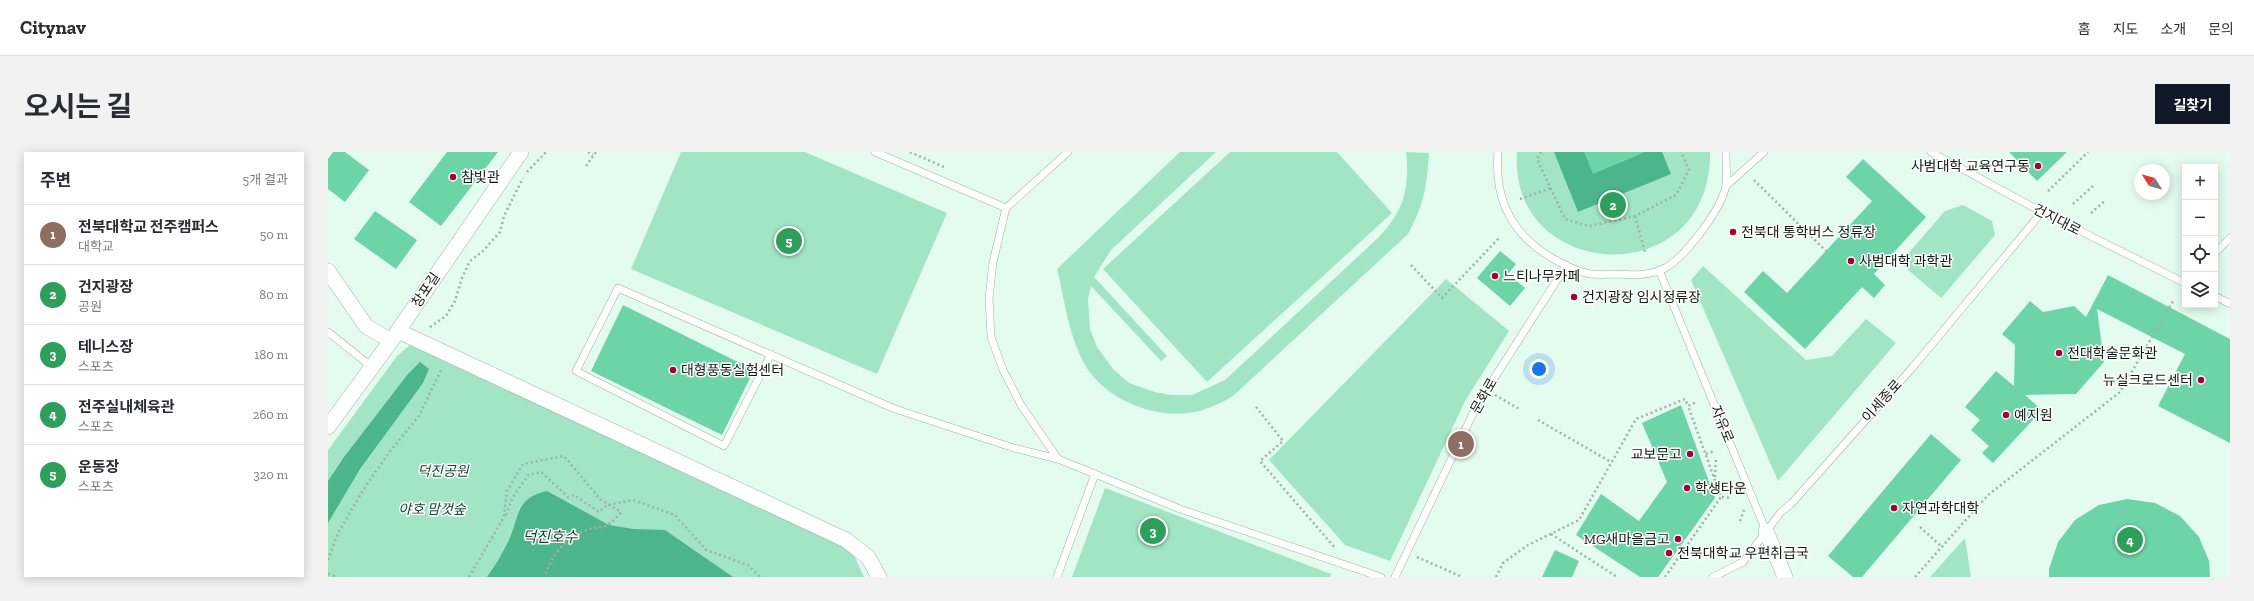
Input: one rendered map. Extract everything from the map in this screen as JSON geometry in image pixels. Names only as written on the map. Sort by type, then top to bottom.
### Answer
[{"type":"street","name":"창포길","points":[[328,426],[395,336],[521,152]]},
{"type":"street","points":[[328,271],[366,326],[395,336],[846,540],[868,557],[880,577]]},
{"type":"street","name":"자유로","points":[[1766,532],[1785,577]]},
{"type":"lane","points":[[875,152],[1006,208]]},
{"type":"lane","points":[[1058,459],[1021,405],[1003,370],[991,337],[989,298],[993,262],[1006,208],[1068,152]]},
{"type":"lane","points":[[1498,152],[1497,169],[1500,189],[1508,214],[1518,231],[1542,252],[1566,266],[1590,274],[1625,275],[1659,270],[1694,242],[1715,213],[1726,186],[1726,152]]},
{"type":"lane","points":[[1726,186],[1764,152]]},
{"type":"lane","name":"건지대로","points":[[1931,152],[2042,212],[2182,281]]},
{"type":"lane","name":"이세종로","points":[[1713,577],[1743,562],[1781,512],[1791,504],[1912,367],[2042,212]]},
{"type":"lane","points":[[2218,250],[2230,238]]},
{"type":"lane","name":"문화로","points":[[1395,577],[1477,405],[1566,266]]},
{"type":"lane","name":"자유로","points":[[1659,270],[1766,532]]},
{"type":"lane","points":[[771,354],[724,446],[576,371],[618,288],[771,354],[895,409],[1014,448],[1058,459],[1180,509],[1381,577]]},
{"type":"lane","points":[[2218,298],[2230,304]]},
{"type":"lane","points":[[328,332],[372,367]]},
{"type":"lane","points":[[1056,577],[1095,474]]},
{"type":"path","points":[[430,327],[446,316],[455,301],[462,278],[470,261],[483,251],[500,232],[504,216],[524,175],[546,152]]},
{"type":"path","points":[[588,152],[593,155]]},
{"type":"path","points":[[586,166],[596,152]]},
{"type":"path","points":[[1541,152],[1537,159],[1565,219],[1589,226],[1635,216],[1676,195],[1689,170],[1681,152]]},
{"type":"path","points":[[2048,191],[2088,152]]},
{"type":"path","points":[[1754,180],[1826,251]]},
{"type":"path","points":[[2073,204],[2093,186]]},
{"type":"path","points":[[1520,199],[1551,188]]},
{"type":"path","points":[[2091,213],[2106,200]]},
{"type":"path","points":[[1635,216],[1645,252]]},
{"type":"path","points":[[1411,265],[1442,298],[1499,238]]},
{"type":"path","points":[[1915,577],[1988,495],[2120,392],[2173,301]]},
{"type":"path","points":[[328,560],[338,533],[365,487],[391,450],[419,416],[444,365]]},
{"type":"path","points":[[1492,393],[1521,410]]},
{"type":"path","points":[[1496,577],[1502,563],[1528,545],[1579,520],[1636,419],[1685,399],[1722,497]]},
{"type":"path","points":[[1688,406],[1696,402]]},
{"type":"path","points":[[1256,407],[1282,441],[1260,461],[1339,552]]},
{"type":"path","points":[[1538,420],[1611,462]]},
{"type":"path","points":[[1706,454],[1714,451]]},
{"type":"path","points":[[504,517],[507,491],[522,464],[564,456],[601,500],[607,505],[621,512],[610,526],[580,532],[562,547],[547,567],[545,577]]},
{"type":"path","points":[[1715,480],[1716,457]]},
{"type":"path","points":[[469,577],[504,517],[513,497],[528,475],[541,472],[568,497],[574,495],[599,512],[607,505],[633,500],[675,515],[706,550],[748,565],[760,577]]},
{"type":"path","points":[[1722,497],[1731,498]]},
{"type":"path","points":[[1665,577],[1722,497]]},
{"type":"path","points":[[1920,527],[1942,547]]},
{"type":"path","points":[[1551,534],[1617,577]]},
{"type":"path","points":[[1416,556],[1462,577]]},
{"type":"path","points":[[328,574],[338,577]]},
{"type":"green space","points":[[681,152],[805,152],[947,213],[877,374],[631,269]]},
{"type":"green space","points":[[1180,152],[1216,152],[1111,250],[1094,277],[1167,356],[1161,361],[1091,286],[1088,299],[1090,329],[1097,347],[1113,369],[1129,383],[1155,392],[1171,395],[1192,395],[1225,380],[1378,238],[1394,218],[1403,198],[1407,177],[1406,152],[1429,153],[1424,195],[1418,214],[1408,234],[1233,396],[1211,407],[1196,412],[1180,414],[1163,413],[1131,404],[1116,396],[1092,375],[1079,354],[1074,340],[1057,269]]},
{"type":"green space","points":[[1230,152],[1337,152],[1392,213],[1207,382],[1103,269]]},
{"type":"green space","points":[[1517,152],[1710,152],[1702,198],[1679,230],[1647,249],[1611,254],[1575,247],[1544,228],[1523,196]]},
{"type":"green space","points":[[1963,205],[1992,221],[1995,235],[1941,298],[1900,263],[1945,211]]},
{"type":"green space","points":[[1703,266],[1806,360],[1832,356],[1866,319],[1896,343],[1778,481],[1691,280]]},
{"type":"green space","points":[[1446,279],[1509,331],[1465,401],[1390,561],[1345,545],[1269,460]]},
{"type":"green space","name":"덕진공원","points":[[411,344],[836,541],[854,555],[864,577],[328,577],[328,450],[397,356]]},
{"type":"green space","points":[[1105,488],[1331,574],[1330,577],[1072,577]]},
{"type":"green space","points":[[1965,538],[1971,577],[1930,577]]},
{"type":"water","points":[[1554,152],[1662,152],[1671,174],[1578,212]]},
{"type":"water","points":[[420,362],[429,369],[423,383],[360,469],[328,523],[328,481],[344,457],[408,374]]},
{"type":"water","name":"덕진호수","points":[[547,491],[609,525],[633,529],[665,530],[733,577],[487,577],[508,542],[523,504],[536,494]]},
{"type":"building","points":[[333,152],[345,152],[369,170],[345,202],[328,189],[328,159]]},
{"type":"building","name":"참빛관","points":[[447,152],[498,152],[441,226],[409,202]]},
{"type":"building","points":[[1584,152],[1645,152],[1593,174]]},
{"type":"building","name":"사범대학 교육연구동","points":[[2009,152],[2067,152],[2037,181]]},
{"type":"building","name":"사범대학 과학관","points":[[1863,159],[1926,217],[1874,274],[1885,285],[1874,298],[1862,287],[1805,349],[1744,292],[1763,271],[1787,293],[1872,201],[1846,177]]},
{"type":"building","points":[[375,211],[417,240],[396,269],[354,239]]},
{"type":"building","name":"느티나무카페","points":[[1500,251],[1516,264],[1508,274],[1525,288],[1510,306],[1477,278]]},
{"type":"building","points":[[2108,275],[2230,339],[2230,443],[2158,406],[2185,354],[2097,309],[2104,362],[2076,394],[2025,395],[2042,410],[1993,463],[1982,453],[1989,446],[1971,430],[1980,420],[1965,407],[1996,371],[2014,386],[2015,345],[2002,334],[2030,301],[2043,312],[2074,306],[2086,317]]},
{"type":"building","name":"대형풍동실험센터","points":[[623,305],[754,370],[722,435],[591,371]]},
{"type":"building","name":"학생타운","points":[[1681,405],[1715,498],[1658,577],[1640,577],[1576,535],[1601,494],[1639,521],[1667,482],[1642,423]]},
{"type":"building","name":"자연과학대학","points":[[1931,434],[1961,460],[1862,577],[1853,577],[1828,556]]},
{"type":"building","points":[[2127,499],[2155,503],[2180,516],[2199,537],[2209,561],[2210,577],[2049,577],[2049,569],[2058,542],[2075,520],[2099,505]]},
{"type":"building","points":[[1555,550],[1579,561],[1572,577],[1542,577]]},
{"type":"place","name":"사범대학 교육연구동","points":[[2038,166]]},
{"type":"place","name":"참빛관","points":[[453,177]]},
{"type":"place","name":"건지광장","points":[[1613,205]]},
{"type":"place","name":"전북대 통학버스 정류장","points":[[1733,232]]},
{"type":"place","name":"운동장","points":[[789,241]]},
{"type":"place","name":"사범대학 과학관","points":[[1851,261]]},
{"type":"place","name":"느티나무카페","points":[[1495,276]]},
{"type":"place","name":"건지광장 임시정류장","points":[[1574,297]]},
{"type":"place","name":"전대학술문화관","points":[[2059,353]]},
{"type":"place","name":"대형풍동실험센터","points":[[673,370]]},
{"type":"place","name":"뉴실크로드센터","points":[[2201,380]]},
{"type":"place","name":"예지원","points":[[2006,415]]},
{"type":"place","name":"전북대학교 전주캠퍼스","points":[[1461,444]]},
{"type":"place","name":"교보문고","points":[[1690,454]]},
{"type":"place","name":"학생타운","points":[[1687,488]]},
{"type":"place","name":"자연과학대학","points":[[1894,508]]},
{"type":"place","name":"테니스장","points":[[1153,531]]},
{"type":"place","name":"MG새마을금고","points":[[1678,539]]},
{"type":"place","name":"전주실내체육관","points":[[2130,540]]},
{"type":"place","name":"전북대학교 우편취급국","points":[[1669,553]]},
{"type":"park label","name":"야호 맘껏숲","points":[[432,509]]}]
